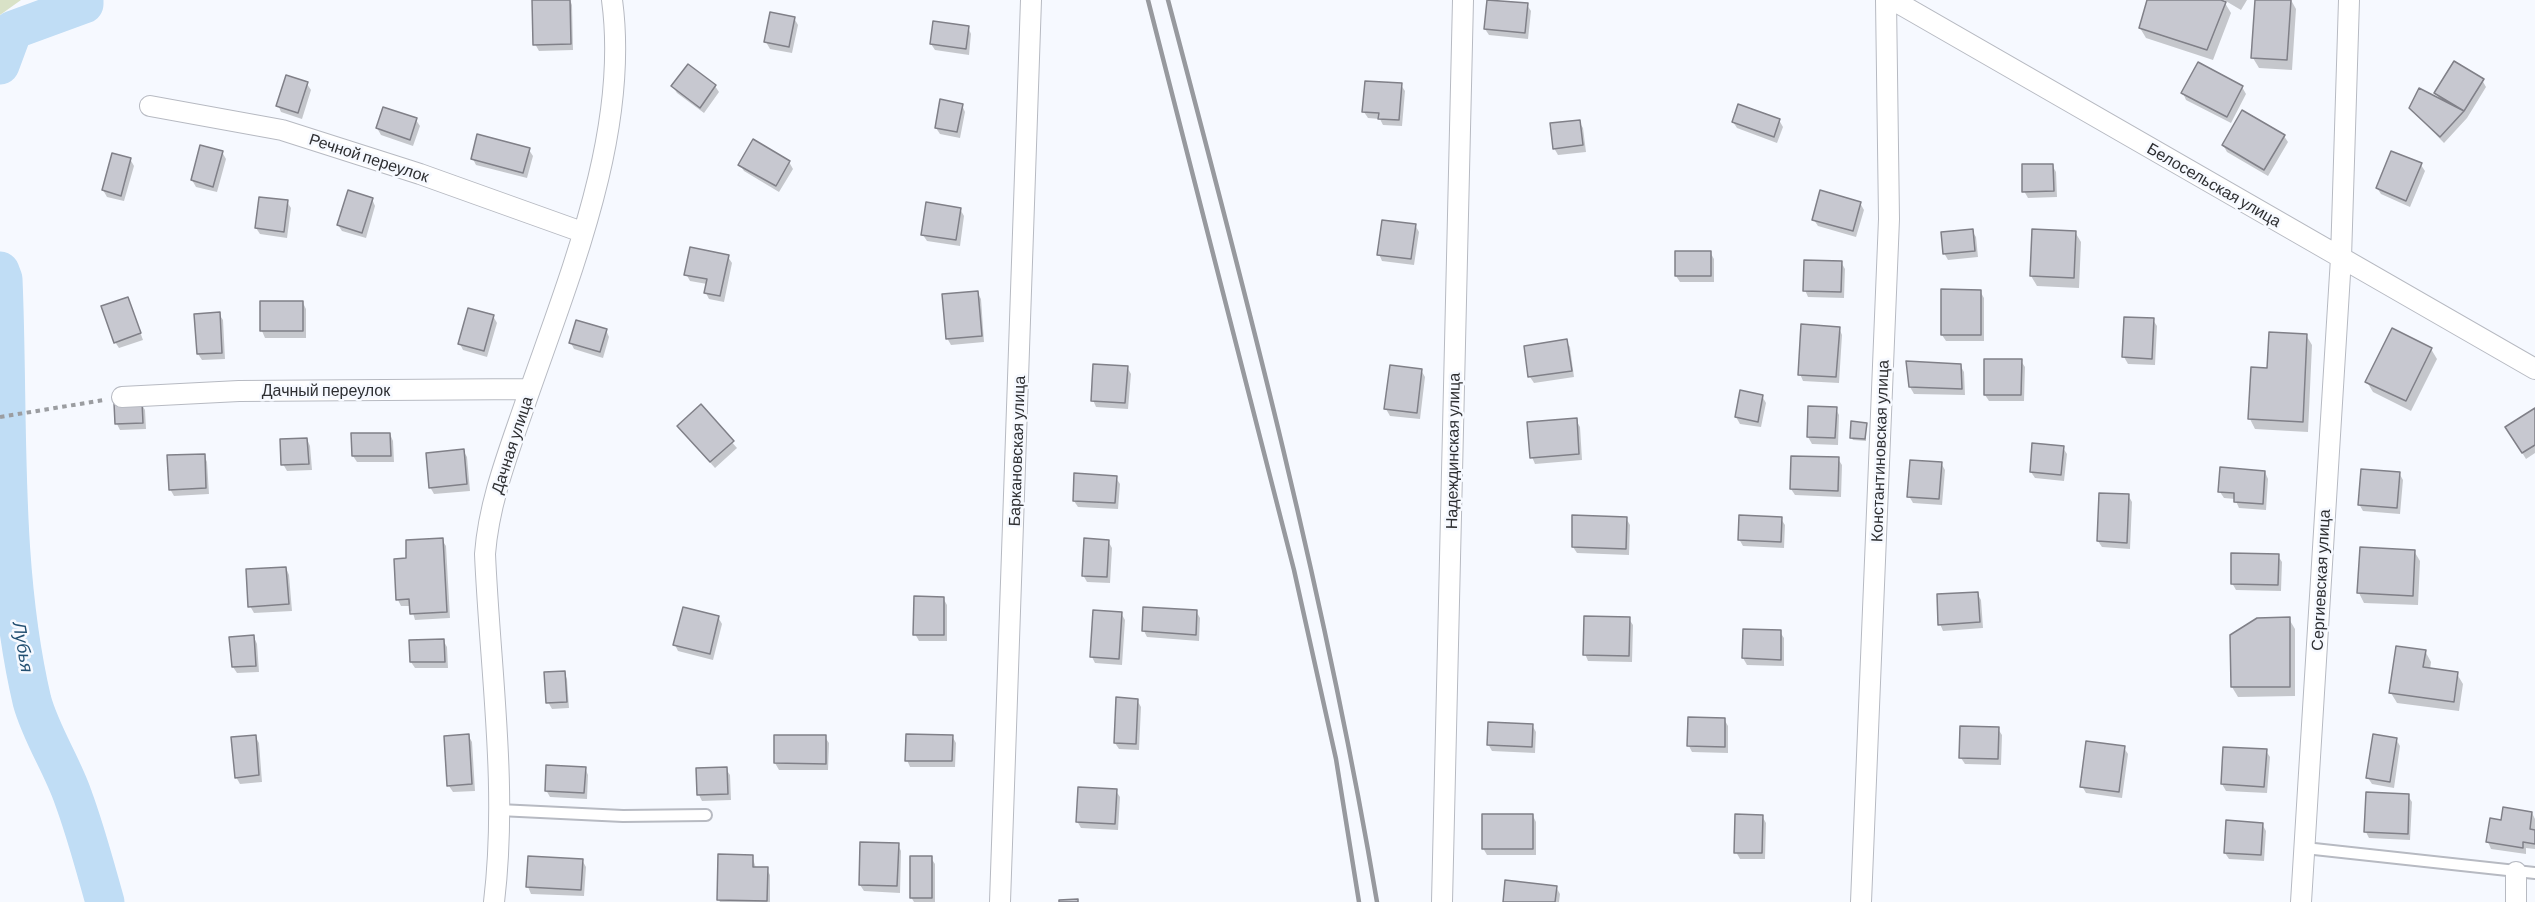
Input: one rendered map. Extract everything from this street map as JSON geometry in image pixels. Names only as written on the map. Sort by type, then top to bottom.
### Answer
[{"type":"street","name":"Дачная улица","points":[[494,902],[499,810],[495,702],[484,554],[494,497],[582,232],[612,117],[617,62],[612,0]]},
{"type":"street","name":"Баркановская улица","points":[[1000,902],[1031,0]]},
{"type":"street","name":"Надеждинская улица","points":[[1442,902],[1463,0]]},
{"type":"street","name":"Константиновская улица","points":[[1861,902],[1889,219],[1886,0]]},
{"type":"street","name":"Белосельская улица","points":[[1893,0],[2535,369]]},
{"type":"street","name":"Сергиевская улица","points":[[2301,902],[2341,258],[2349,0]]},
{"type":"street","name":"Речной переулок","points":[[150,106],[282,130],[420,174],[582,232]]},
{"type":"street","name":"Дачный переулок","points":[[122,398],[238,391],[530,389]]},
{"type":"street","points":[[2516,902],[2526,872]]},
{"type":"lane","points":[[499,810],[623,816],[706,815]]},
{"type":"lane","points":[[2305,848],[2526,872]]},
{"type":"path","points":[[0,417],[122,398]]},
{"type":"green space","points":[[0,0],[21,0],[0,15]]},
{"type":"building","points":[[532,0],[570,0],[571,44],[533,45]]},
{"type":"building","points":[[1487,0],[1528,3],[1525,33],[1484,29]]},
{"type":"building","points":[[2147,0],[2221,0],[2226,2],[2207,50],[2139,28]]},
{"type":"building","points":[[2255,0],[2291,0],[2287,60],[2251,58]]},
{"type":"building","points":[[770,12],[795,17],[789,47],[764,42]]},
{"type":"building","points":[[933,21],[969,26],[966,49],[930,44]]},
{"type":"building","points":[[2454,61],[2484,79],[2464,111],[2434,93]]},
{"type":"building","points":[[2198,62],[2243,86],[2227,117],[2181,93]]},
{"type":"building","points":[[688,64],[716,85],[700,108],[671,86]]},
{"type":"building","points":[[286,75],[308,82],[298,113],[276,106]]},
{"type":"building","points":[[1365,81],[1402,83],[1399,120],[1378,119],[1379,113],[1362,112]]},
{"type":"building","points":[[2419,88],[2464,111],[2440,137],[2409,108]]},
{"type":"building","points":[[940,99],[963,104],[957,132],[935,128]]},
{"type":"building","points":[[1738,104],[1780,119],[1774,137],[1732,122]]},
{"type":"building","points":[[383,107],[417,118],[410,140],[376,128]]},
{"type":"building","points":[[2242,110],[2285,135],[2264,170],[2222,145]]},
{"type":"building","points":[[1580,120],[1583,145],[1553,149],[1550,123]]},
{"type":"building","points":[[477,134],[530,148],[523,173],[471,159]]},
{"type":"building","points":[[753,139],[790,161],[776,186],[738,165]]},
{"type":"building","points":[[200,145],[223,151],[213,187],[191,180]]},
{"type":"building","points":[[2391,151],[2422,163],[2406,201],[2376,188]]},
{"type":"building","points":[[112,153],[131,158],[121,196],[102,190]]},
{"type":"building","points":[[2022,164],[2053,164],[2054,191],[2022,192]]},
{"type":"building","points":[[348,190],[373,198],[362,233],[337,225]]},
{"type":"building","points":[[1820,190],[1861,202],[1853,231],[1812,220]]},
{"type":"building","points":[[259,197],[288,200],[284,232],[255,228]]},
{"type":"building","points":[[926,202],[961,208],[956,240],[921,235]]},
{"type":"building","points":[[1382,220],[1416,224],[1411,259],[1377,255]]},
{"type":"building","points":[[1973,229],[1975,251],[1943,254],[1941,232]]},
{"type":"building","points":[[2032,229],[2076,231],[2074,278],[2030,276]]},
{"type":"building","points":[[690,247],[729,255],[720,296],[704,293],[707,279],[684,275]]},
{"type":"building","points":[[1675,251],[1711,251],[1711,276],[1675,276]]},
{"type":"building","points":[[1804,260],[1842,261],[1841,292],[1803,291]]},
{"type":"building","points":[[1941,289],[1981,290],[1981,335],[1941,335]]},
{"type":"building","points":[[978,291],[982,336],[946,339],[942,294]]},
{"type":"building","points":[[128,297],[141,333],[114,343],[101,306]]},
{"type":"building","points":[[260,301],[303,301],[303,331],[260,331]]},
{"type":"building","points":[[468,308],[494,315],[484,351],[458,344]]},
{"type":"building","points":[[220,312],[222,353],[197,354],[194,314]]},
{"type":"building","points":[[2124,317],[2154,318],[2152,359],[2122,357]]},
{"type":"building","points":[[576,320],[607,329],[600,352],[569,343]]},
{"type":"building","points":[[1801,324],[1840,327],[1836,377],[1798,375]]},
{"type":"building","points":[[2392,328],[2432,348],[2406,401],[2365,382]]},
{"type":"building","points":[[2269,332],[2307,334],[2303,422],[2248,419],[2251,367],[2267,368]]},
{"type":"building","points":[[1567,339],[1572,371],[1528,377],[1524,346]]},
{"type":"building","points":[[1984,359],[2022,359],[2021,395],[1984,395]]},
{"type":"building","points":[[1906,361],[1961,364],[1962,389],[1909,387]]},
{"type":"building","points":[[1093,364],[1128,366],[1125,403],[1091,401]]},
{"type":"building","points":[[1390,365],[1422,369],[1417,413],[1384,409]]},
{"type":"building","points":[[1740,390],[1763,395],[1758,422],[1735,417]]},
{"type":"building","points":[[142,402],[143,423],[115,424],[114,403]]},
{"type":"building","points":[[701,404],[734,441],[710,462],[677,426]]},
{"type":"building","points":[[1808,406],[1837,407],[1835,438],[1807,437]]},
{"type":"building","points":[[2535,408],[2535,445],[2522,453],[2505,427]]},
{"type":"building","points":[[1577,418],[1579,454],[1530,458],[1527,422]]},
{"type":"building","points":[[1851,421],[1867,423],[1865,439],[1850,438]]},
{"type":"building","points":[[351,433],[390,433],[391,456],[352,456]]},
{"type":"building","points":[[307,438],[309,464],[281,465],[280,439]]},
{"type":"building","points":[[2032,443],[2064,446],[2061,475],[2030,472]]},
{"type":"building","points":[[464,449],[467,484],[429,488],[426,453]]},
{"type":"building","points":[[205,454],[206,488],[169,490],[167,455]]},
{"type":"building","points":[[1791,456],[1839,457],[1838,491],[1790,489]]},
{"type":"building","points":[[1910,460],[1942,462],[1939,499],[1907,497]]},
{"type":"building","points":[[2220,467],[2265,471],[2263,504],[2234,502],[2234,493],[2218,492]]},
{"type":"building","points":[[2361,469],[2400,472],[2397,508],[2358,505]]},
{"type":"building","points":[[1074,473],[1117,476],[1115,503],[1073,501]]},
{"type":"building","points":[[2099,493],[2129,494],[2127,543],[2097,541]]},
{"type":"building","points":[[1572,515],[1627,517],[1626,549],[1572,547]]},
{"type":"building","points":[[1739,515],[1782,517],[1781,542],[1738,540]]},
{"type":"building","points":[[443,538],[447,612],[410,614],[409,599],[396,600],[394,559],[406,558],[406,540]]},
{"type":"building","points":[[1084,538],[1109,540],[1107,577],[1082,576]]},
{"type":"building","points":[[2360,547],[2415,550],[2413,596],[2357,593]]},
{"type":"building","points":[[2231,553],[2279,554],[2278,585],[2231,584]]},
{"type":"building","points":[[286,567],[289,604],[248,607],[246,569]]},
{"type":"building","points":[[1978,592],[1980,622],[1938,625],[1937,594]]},
{"type":"building","points":[[914,596],[944,597],[944,635],[913,635]]},
{"type":"building","points":[[683,607],[719,616],[710,654],[673,645]]},
{"type":"building","points":[[1143,607],[1197,610],[1196,635],[1142,631]]},
{"type":"building","points":[[1093,610],[1122,612],[1119,659],[1090,657]]},
{"type":"building","points":[[1584,616],[1630,617],[1629,656],[1583,655]]},
{"type":"building","points":[[2290,617],[2290,687],[2231,687],[2230,635],[2257,618]]},
{"type":"building","points":[[1743,629],[1781,630],[1781,660],[1742,658]]},
{"type":"building","points":[[254,635],[256,666],[232,667],[229,637]]},
{"type":"building","points":[[444,639],[445,662],[410,662],[409,640]]},
{"type":"building","points":[[2396,646],[2426,650],[2423,667],[2458,672],[2454,702],[2389,693]]},
{"type":"building","points":[[565,671],[567,702],[546,703],[544,672]]},
{"type":"building","points":[[1116,697],[1138,699],[1136,744],[1114,743]]},
{"type":"building","points":[[1688,717],[1725,718],[1725,747],[1687,746]]},
{"type":"building","points":[[1488,722],[1533,724],[1532,747],[1487,745]]},
{"type":"building","points":[[1960,726],[1999,727],[1998,759],[1959,758]]},
{"type":"building","points":[[469,734],[472,784],[447,786],[444,736]]},
{"type":"building","points":[[906,734],[953,735],[952,761],[905,761]]},
{"type":"building","points":[[2373,734],[2397,738],[2390,782],[2366,778]]},
{"type":"building","points":[[256,735],[259,775],[235,778],[231,737]]},
{"type":"building","points":[[774,735],[826,735],[826,764],[774,763]]},
{"type":"building","points":[[2086,741],[2125,746],[2119,792],[2080,787]]},
{"type":"building","points":[[2223,747],[2267,749],[2264,787],[2221,784]]},
{"type":"building","points":[[546,765],[586,767],[584,793],[545,791]]},
{"type":"building","points":[[727,767],[728,794],[697,795],[696,768]]},
{"type":"building","points":[[1078,787],[1117,789],[1115,824],[1076,822]]},
{"type":"building","points":[[2366,792],[2409,794],[2408,834],[2364,832]]},
{"type":"building","points":[[2503,807],[2532,812],[2530,829],[2535,830],[2535,844],[2523,842],[2523,848],[2486,842],[2490,818],[2501,820]]},
{"type":"building","points":[[1482,814],[1533,814],[1533,849],[1482,849]]},
{"type":"building","points":[[1735,814],[1763,815],[1762,853],[1734,853]]},
{"type":"building","points":[[2226,820],[2263,823],[2261,855],[2224,853]]},
{"type":"building","points":[[860,842],[899,843],[897,886],[859,885]]},
{"type":"building","points":[[718,854],[753,855],[753,867],[768,867],[767,901],[717,900]]},
{"type":"building","points":[[528,856],[583,859],[581,890],[526,887]]},
{"type":"building","points":[[910,856],[932,856],[932,898],[910,898]]},
{"type":"building","points":[[1505,880],[1557,886],[1555,902],[1503,902]]},
{"type":"building","points":[[1078,899],[1078,902],[1059,902],[1059,900]]},
{"type":"waterway","name":"Лубья","points":[[0,65],[13,30],[84,4],[84,0]]},
{"type":"waterway","name":"Лубья","points":[[0,271],[3,279],[5,331],[10,544],[22,650],[32,701],[73,797],[105,902]]},
{"type":"railway","points":[[1148,0],[1294,570],[1336,759],[1359,902]]},
{"type":"railway","points":[[1168,0],[1283,449],[1334,675],[1377,902]]}]
